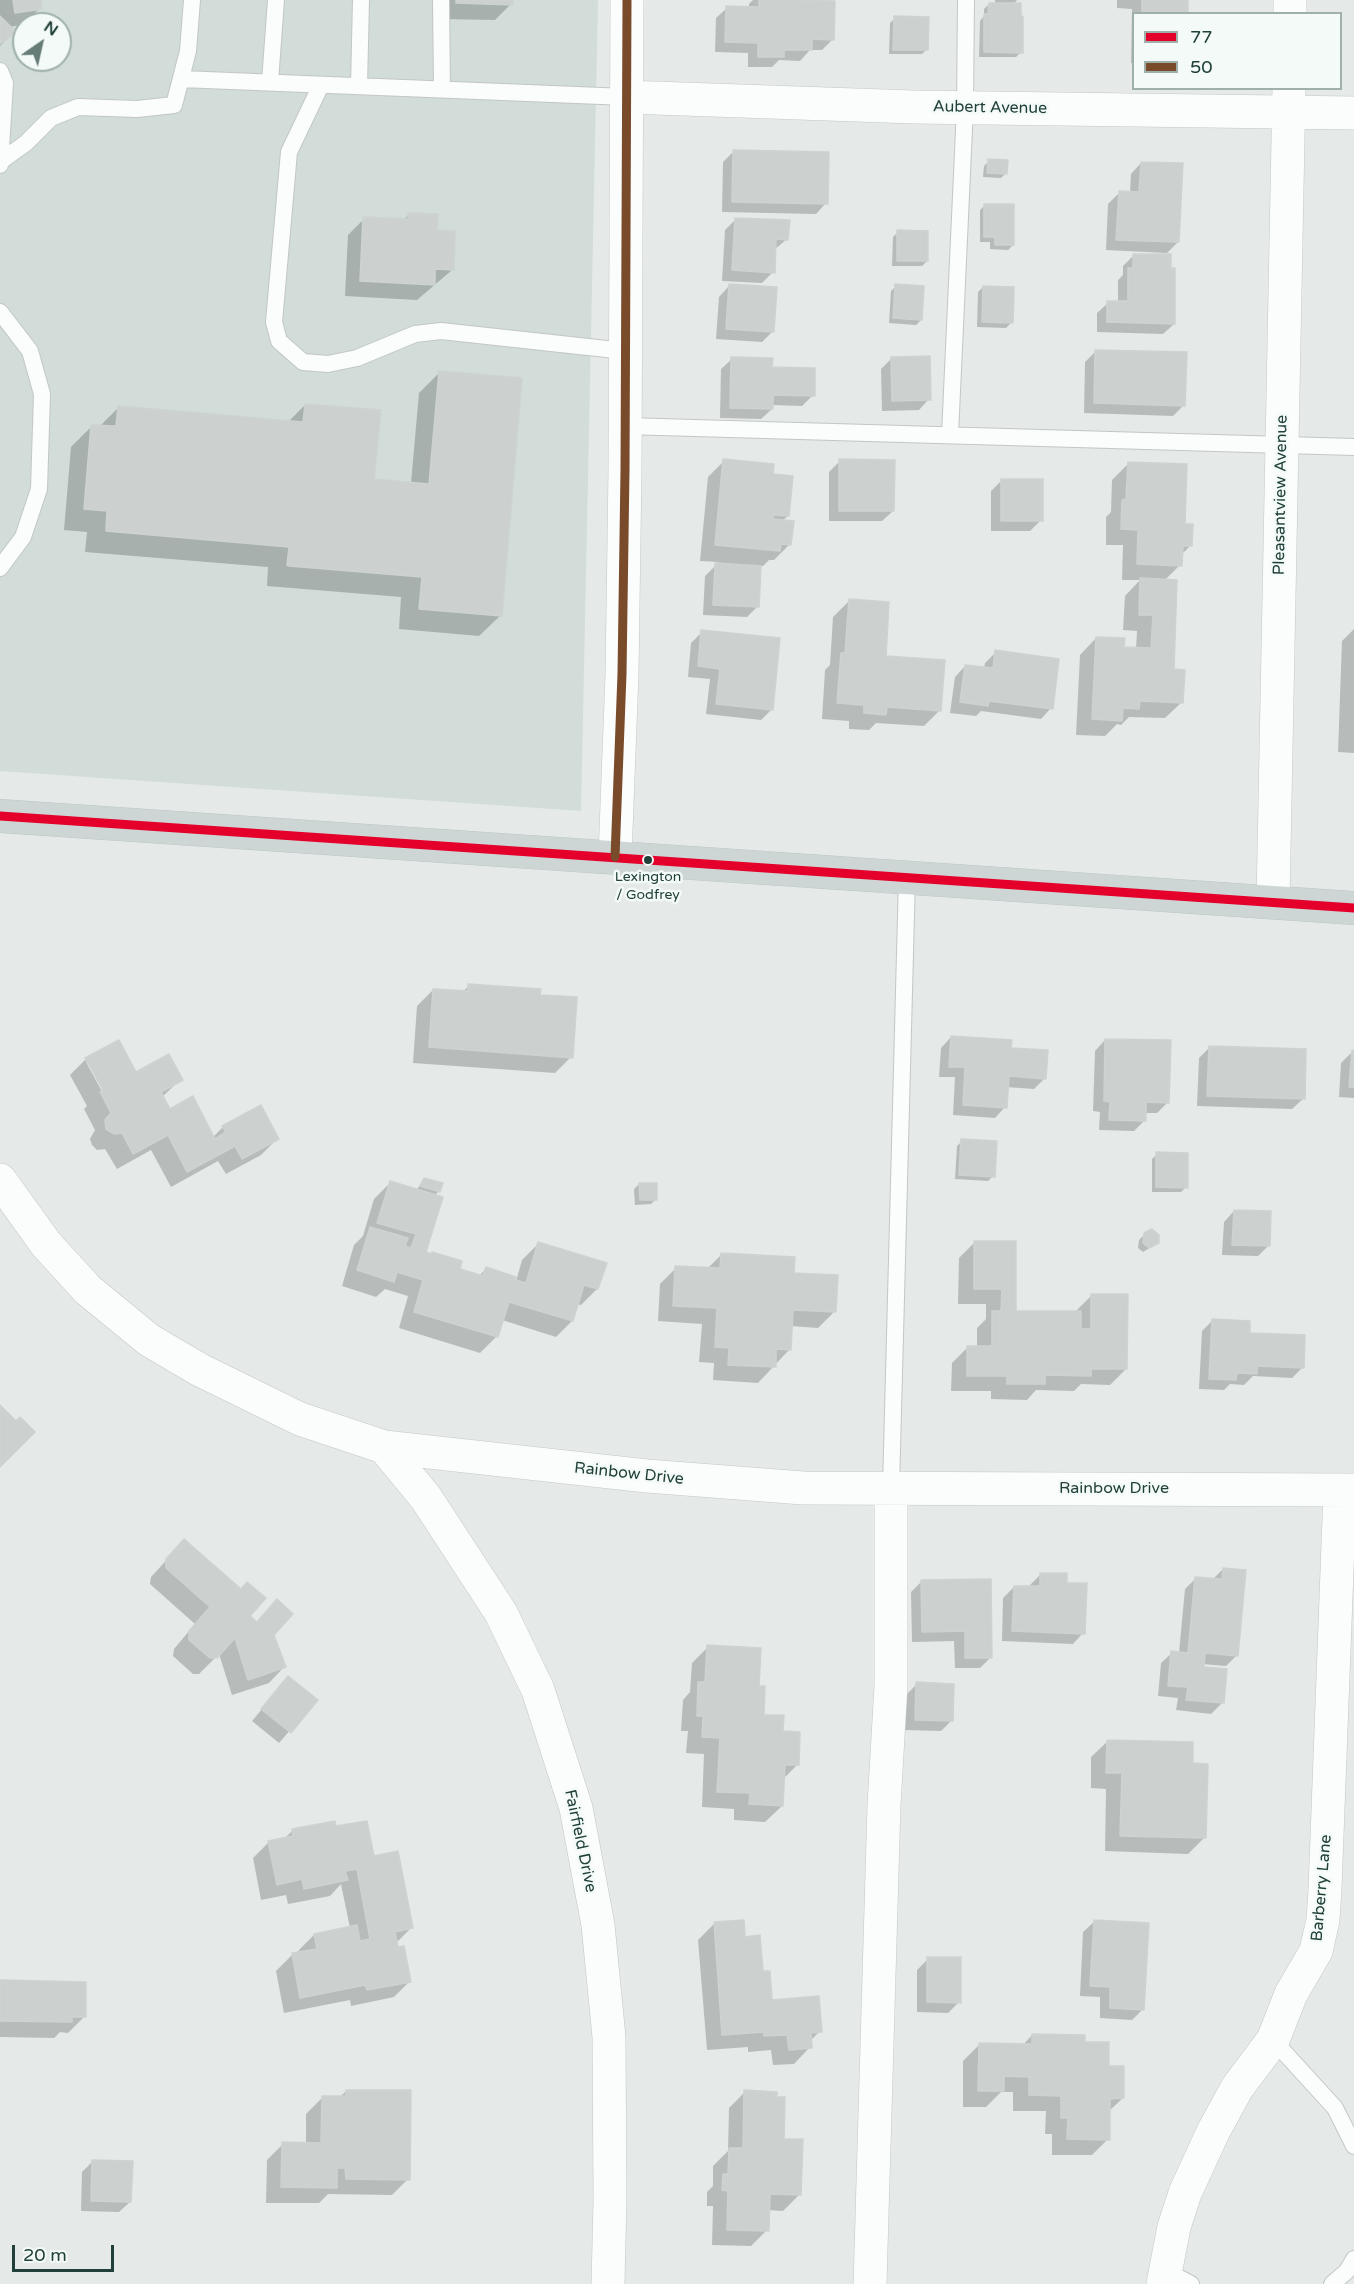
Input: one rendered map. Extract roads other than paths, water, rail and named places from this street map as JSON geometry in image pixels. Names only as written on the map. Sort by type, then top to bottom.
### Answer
[{"type":"main road","points":[[0,816],[1354,908]]},
{"type":"street","points":[[615,857],[622,674],[627,0]]},
{"type":"street","name":"Aubert Avenue","points":[[626,97],[965,108],[1289,100],[1354,113]]},
{"type":"street","name":"Pleasantview Avenue","points":[[1273,902],[1289,100]]},
{"type":"street","name":"Rainbow Drive","points":[[0,1180],[46,1244],[88,1290],[149,1340],[200,1370],[300,1419],[384,1448],[647,1476],[802,1488],[1347,1491]]},
{"type":"street","name":"Fairfield Drive","points":[[384,1448],[426,1498],[501,1613],[538,1690],[576,1808],[598,1925],[609,2037],[608,2284]]},
{"type":"street","points":[[870,2284],[884,1805],[891,1686],[891,1488]]},
{"type":"street","name":"Barberry Lane","points":[[1173,2280],[1174,2228],[1185,2193],[1213,2132],[1237,2088],[1273,2040],[1292,1994],[1316,1951],[1323,1920],[1347,1491]]},
{"type":"lane","points":[[0,163],[26,143],[51,118],[78,107],[137,110],[174,105],[188,51],[192,0]]},
{"type":"lane","points":[[270,82],[276,0]]},
{"type":"lane","points":[[359,86],[361,0]]},
{"type":"lane","points":[[441,0],[442,89]]},
{"type":"lane","points":[[950,435],[965,108],[966,0]]},
{"type":"lane","points":[[0,71],[5,83],[0,163]]},
{"type":"lane","points":[[181,79],[626,97]]},
{"type":"lane","points":[[321,85],[289,153],[274,322],[279,341],[303,362],[328,364],[357,358],[415,334],[441,331],[625,351]]},
{"type":"lane","points":[[0,312],[30,351],[42,394],[39,489],[23,537],[0,568]]},
{"type":"lane","points":[[625,426],[1354,447]]},
{"type":"lane","points":[[891,1488],[907,877]]},
{"type":"lane","points":[[1273,2040],[1335,2108],[1354,2146]]},
{"type":"lane","points":[[1332,2284],[1347,2271],[1354,2259]]},
{"type":"place","name":"Lexington / Godfrey","points":[[648,860]]}]
